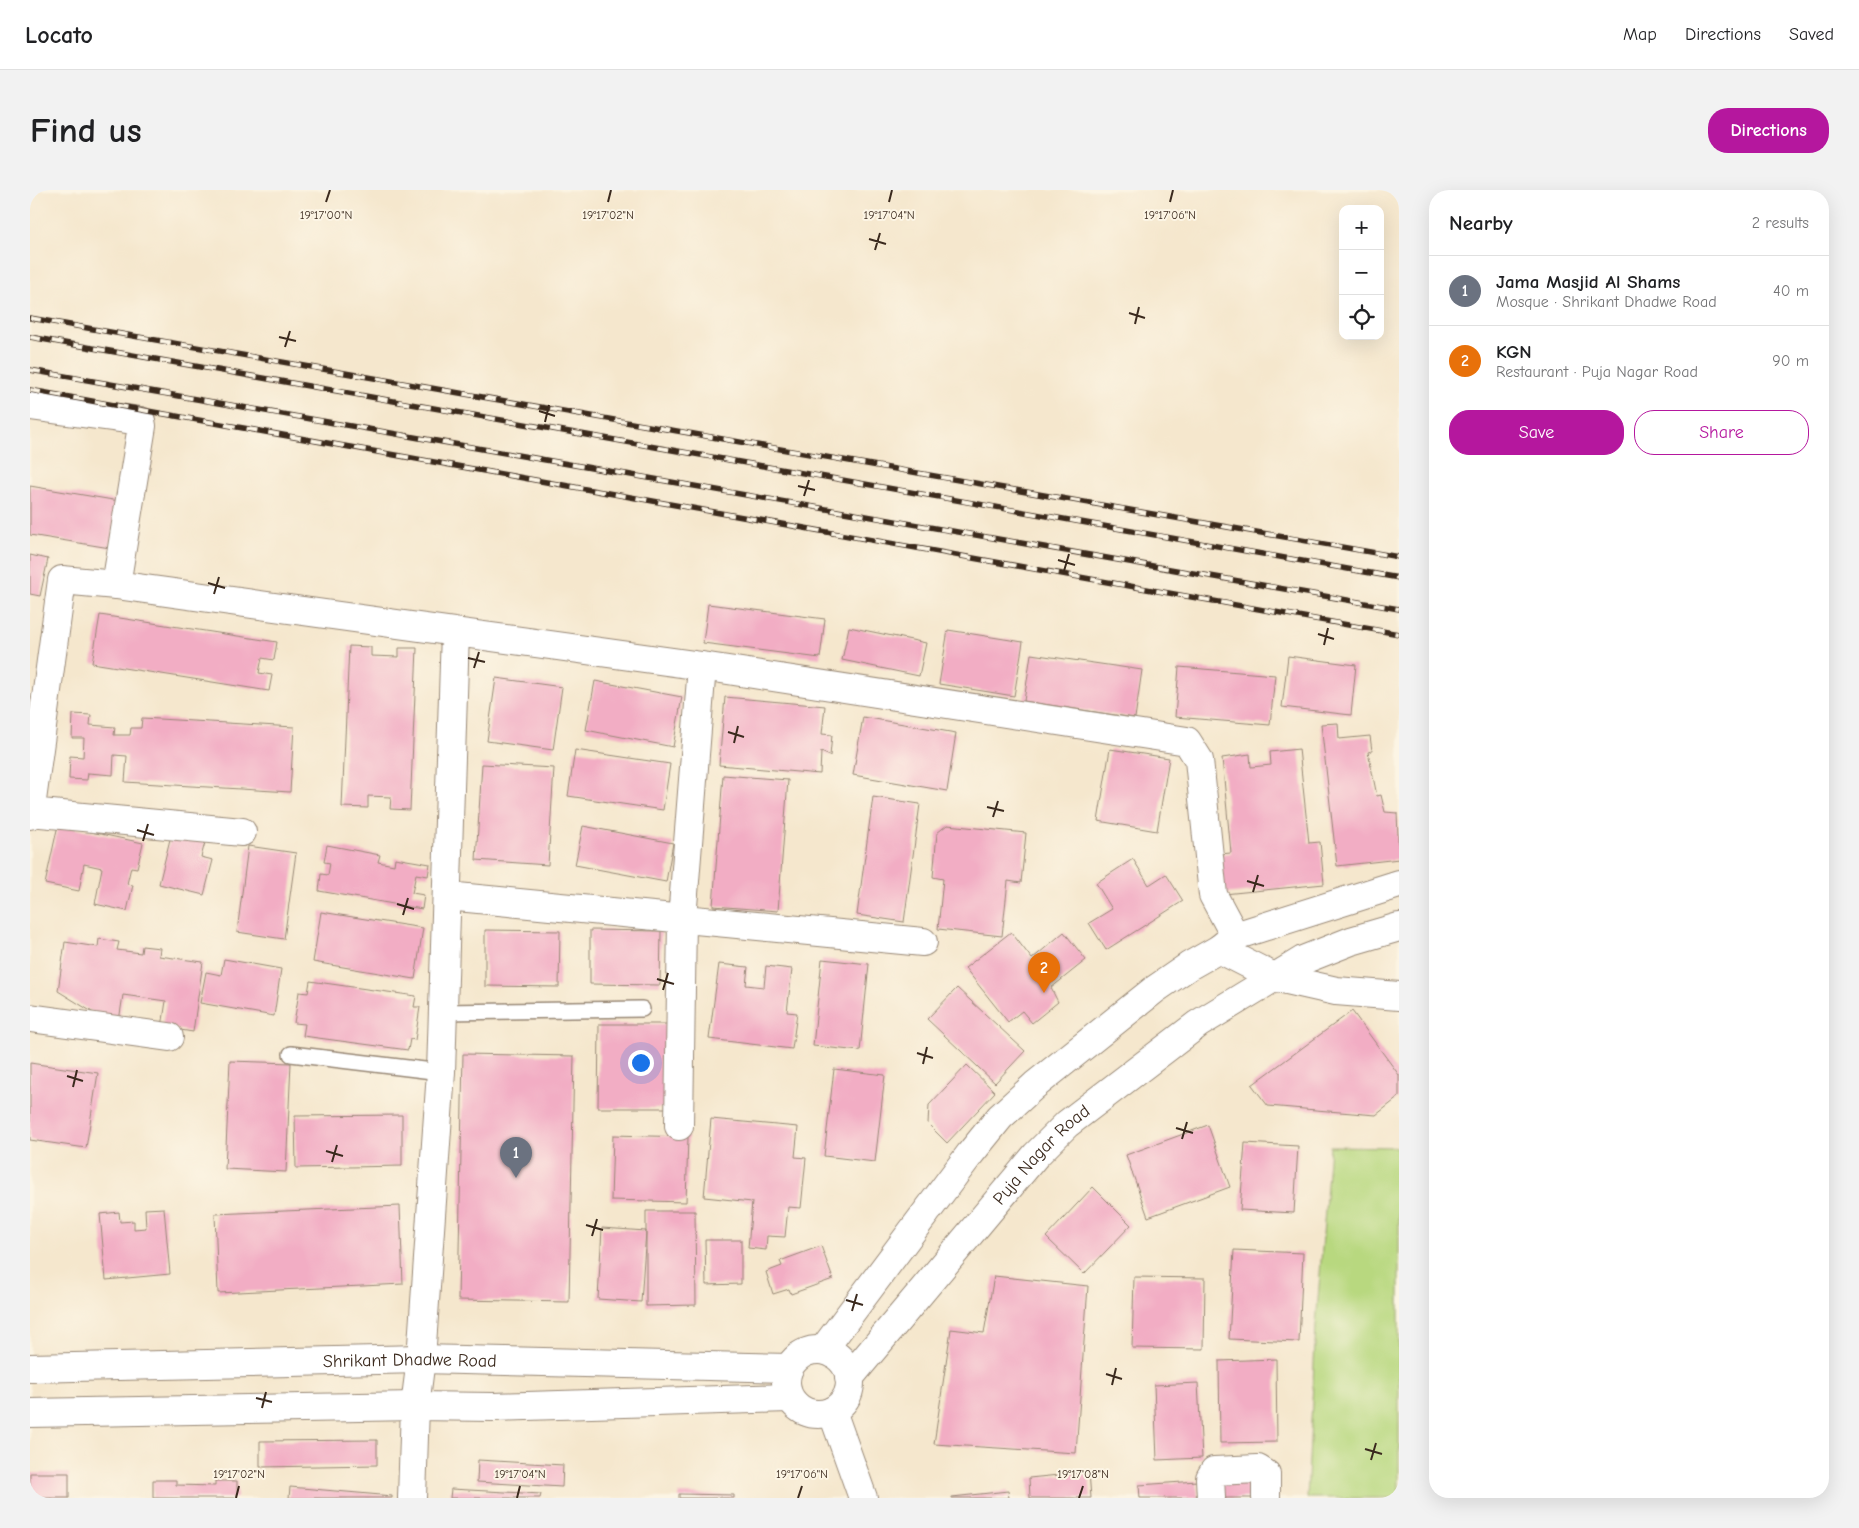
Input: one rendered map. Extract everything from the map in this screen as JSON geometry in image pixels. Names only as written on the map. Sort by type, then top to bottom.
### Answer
[{"type":"street","points":[[30,406],[141,421],[142,426],[116,585]]},
{"type":"street","points":[[242,832],[30,814],[62,580],[116,585],[702,666],[1187,741],[1199,760],[1213,895],[1227,942],[1274,977],[1336,990],[1399,996]]},
{"type":"street","points":[[412,1498],[415,1406],[421,1359],[441,1072],[455,632]]},
{"type":"street","points":[[679,1126],[682,918],[702,666]]},
{"type":"street","points":[[823,1350],[970,1154],[1000,1117],[1035,1084],[1154,990],[1227,942],[1399,884]]},
{"type":"street","points":[[447,896],[923,942]]},
{"type":"street","name":"Puja Nagar Road","points":[[849,1378],[1036,1155],[1067,1124],[1198,1024],[1274,977],[1303,960],[1350,940],[1399,927]]},
{"type":"street","points":[[30,1018],[169,1036]]},
{"type":"street","points":[[813,1350],[823,1350],[833,1354],[841,1360],[846,1368],[849,1378],[849,1388],[846,1397],[832,1411],[822,1414],[812,1414],[803,1411],[794,1405],[789,1398],[786,1387],[786,1377],[789,1368],[795,1359],[813,1350]]},
{"type":"street","name":"Shrikant Dhadwe Road","points":[[30,1368],[421,1359],[789,1368]]},
{"type":"street","points":[[30,1413],[415,1406],[493,1407],[789,1398]]},
{"type":"street","points":[[832,1411],[863,1498]]},
{"type":"street","points":[[1211,1498],[1210,1478],[1214,1471],[1258,1468],[1266,1474],[1266,1498]]},
{"type":"lane","points":[[442,1012],[642,1009]]},
{"type":"lane","points":[[291,1054],[441,1072]]},
{"type":"green space","points":[[1330,1146],[1399,1147],[1399,1498],[1307,1498],[1316,1325]]},
{"type":"building","points":[[30,486],[119,501],[110,548],[30,535]]},
{"type":"building","points":[[30,555],[48,559],[40,596],[30,594]]},
{"type":"building","points":[[708,604],[825,619],[820,658],[703,643]]},
{"type":"building","points":[[100,615],[277,642],[274,660],[262,658],[259,673],[272,675],[269,691],[92,663]]},
{"type":"building","points":[[849,627],[926,643],[919,676],[842,660]]},
{"type":"building","points":[[948,630],[1023,642],[1014,696],[939,684]]},
{"type":"building","points":[[349,646],[371,647],[371,656],[399,657],[399,648],[417,648],[410,810],[390,809],[391,797],[368,796],[368,808],[342,807]]},
{"type":"building","points":[[1031,654],[1142,670],[1135,718],[1024,701]]},
{"type":"building","points":[[1288,656],[1356,665],[1351,715],[1282,707]]},
{"type":"building","points":[[1179,667],[1275,675],[1270,725],[1175,717]]},
{"type":"building","points":[[496,678],[562,687],[553,750],[487,741]]},
{"type":"building","points":[[595,681],[682,697],[673,747],[586,730]]},
{"type":"building","points":[[725,697],[825,706],[822,734],[832,735],[830,756],[821,752],[820,774],[719,765]]},
{"type":"building","points":[[73,714],[91,715],[90,725],[115,727],[114,735],[130,735],[131,728],[141,728],[142,718],[294,727],[290,792],[125,782],[127,756],[114,755],[113,775],[88,773],[87,780],[69,779],[70,756],[83,757],[84,738],[72,738]]},
{"type":"building","points":[[863,717],[956,733],[947,791],[853,775]]},
{"type":"building","points":[[1338,723],[1339,739],[1370,736],[1372,751],[1368,752],[1377,796],[1381,795],[1385,812],[1397,813],[1399,859],[1337,866],[1321,724]]},
{"type":"building","points":[[1110,749],[1169,758],[1157,831],[1098,821]]},
{"type":"building","points":[[1299,749],[1309,843],[1320,842],[1324,884],[1224,894],[1220,854],[1231,853],[1222,758],[1250,754],[1251,767],[1271,765],[1270,752]]},
{"type":"building","points":[[575,750],[670,764],[663,810],[568,796]]},
{"type":"building","points":[[482,764],[554,768],[548,865],[476,860]]},
{"type":"building","points":[[723,775],[788,780],[778,911],[713,906]]},
{"type":"building","points":[[873,797],[920,804],[904,922],[857,915]]},
{"type":"building","points":[[58,825],[143,843],[137,868],[131,867],[127,884],[133,885],[127,911],[95,904],[102,868],[84,864],[79,891],[45,884]]},
{"type":"building","points":[[947,825],[1026,833],[1021,883],[1008,881],[1002,936],[938,929],[943,879],[933,877],[937,833]]},
{"type":"building","points":[[583,826],[673,843],[666,882],[575,865]]},
{"type":"building","points":[[172,831],[206,839],[201,857],[213,860],[204,895],[159,884]]},
{"type":"building","points":[[327,845],[380,855],[378,862],[394,865],[395,858],[430,864],[428,876],[416,874],[412,893],[424,895],[422,909],[319,891],[321,874],[328,875],[330,863],[324,862]]},
{"type":"building","points":[[248,846],[296,853],[284,939],[237,932]]},
{"type":"building","points":[[1133,859],[1149,885],[1166,874],[1183,901],[1106,950],[1089,923],[1112,909],[1096,883]]},
{"type":"building","points":[[321,912],[423,928],[415,979],[313,962]]},
{"type":"building","points":[[485,930],[560,931],[559,987],[485,986]]},
{"type":"building","points":[[590,930],[661,931],[660,985],[590,984]]},
{"type":"building","points":[[1011,932],[1032,959],[1064,932],[1086,960],[1051,988],[1058,1002],[1032,1023],[1022,1011],[1008,1022],[965,968]]},
{"type":"building","points":[[99,939],[119,942],[117,950],[141,953],[142,946],[160,948],[159,956],[203,962],[193,1032],[162,1027],[166,1001],[123,995],[119,1021],[102,1018],[58,991],[65,942],[98,947]]},
{"type":"building","points":[[224,959],[281,969],[274,1016],[200,1003],[206,972],[221,975]]},
{"type":"building","points":[[822,959],[869,964],[860,1051],[813,1046]]},
{"type":"building","points":[[719,964],[748,967],[746,985],[764,987],[766,966],[792,969],[787,1012],[797,1013],[792,1049],[709,1039]]},
{"type":"building","points":[[310,981],[416,996],[414,1007],[420,1007],[415,1040],[410,1039],[408,1050],[303,1036],[305,1024],[294,1023],[299,992],[308,993]]},
{"type":"building","points":[[957,988],[1025,1051],[995,1083],[927,1019]]},
{"type":"building","points":[[1352,1011],[1399,1075],[1399,1097],[1376,1115],[1268,1106],[1252,1085]]},
{"type":"building","points":[[599,1024],[669,1024],[669,1108],[598,1108]]},
{"type":"building","points":[[463,1054],[574,1056],[569,1302],[458,1300]]},
{"type":"building","points":[[230,1061],[291,1063],[286,1172],[225,1169]]},
{"type":"building","points":[[30,1063],[98,1073],[86,1148],[30,1140]]},
{"type":"building","points":[[967,1065],[995,1092],[947,1143],[928,1124],[929,1105]]},
{"type":"building","points":[[834,1069],[885,1075],[875,1162],[824,1156]]},
{"type":"building","points":[[402,1115],[402,1166],[296,1168],[295,1116]]},
{"type":"building","points":[[711,1119],[798,1127],[795,1157],[806,1158],[801,1208],[788,1207],[785,1237],[767,1236],[766,1250],[748,1248],[752,1202],[704,1197]]},
{"type":"building","points":[[1208,1125],[1230,1187],[1148,1217],[1126,1155]]},
{"type":"building","points":[[613,1135],[688,1137],[686,1202],[611,1200]]},
{"type":"building","points":[[1245,1143],[1298,1146],[1294,1213],[1240,1210]]},
{"type":"building","points":[[1093,1187],[1131,1225],[1084,1274],[1046,1237]]},
{"type":"building","points":[[400,1206],[403,1284],[218,1293],[215,1214]]},
{"type":"building","points":[[164,1208],[170,1274],[106,1280],[100,1214],[119,1212],[120,1222],[134,1221],[134,1229],[146,1228],[145,1209]]},
{"type":"building","points":[[646,1211],[695,1211],[696,1305],[646,1306]]},
{"type":"building","points":[[602,1228],[646,1231],[641,1302],[598,1299]]},
{"type":"building","points":[[705,1240],[741,1240],[741,1284],[706,1285]]},
{"type":"building","points":[[821,1246],[833,1279],[791,1294],[789,1289],[773,1294],[766,1272],[782,1266],[780,1261]]},
{"type":"building","points":[[1234,1250],[1303,1253],[1299,1342],[1229,1339]]},
{"type":"building","points":[[994,1276],[1088,1286],[1076,1453],[934,1444],[951,1329],[984,1333]]},
{"type":"building","points":[[1134,1277],[1205,1278],[1204,1349],[1132,1348]]},
{"type":"building","points":[[1276,1359],[1277,1442],[1220,1443],[1219,1361]]},
{"type":"building","points":[[1198,1383],[1202,1458],[1157,1460],[1154,1385]]},
{"type":"building","points":[[377,1440],[377,1465],[260,1467],[260,1441]]},
{"type":"building","points":[[478,1460],[563,1465],[562,1487],[477,1482]]},
{"type":"building","points":[[1089,1472],[1091,1498],[1030,1498],[1029,1478]]},
{"type":"building","points":[[30,1473],[69,1473],[69,1498],[30,1498]]},
{"type":"building","points":[[1256,1473],[1259,1498],[1217,1498],[1215,1479]]},
{"type":"building","points":[[153,1480],[176,1480],[176,1485],[215,1486],[215,1481],[237,1481],[237,1498],[153,1498]]},
{"type":"building","points":[[1197,1481],[1198,1498],[1140,1498],[1139,1485]]},
{"type":"building","points":[[290,1487],[392,1496],[392,1498],[289,1498]]},
{"type":"building","points":[[451,1489],[541,1494],[540,1498],[450,1498]]},
{"type":"building","points":[[1008,1491],[1009,1498],[952,1498],[952,1497]]},
{"type":"building","points":[[679,1494],[734,1495],[734,1498],[679,1498]]},
{"type":"railway","points":[[30,318],[1399,557]]},
{"type":"railway","points":[[30,337],[1399,578]]},
{"type":"railway","points":[[30,370],[1399,609]]},
{"type":"railway","points":[[30,390],[1399,634]]},
{"type":"place","name":"KGN","points":[[1044,993]]},
{"type":"place","name":"Jama Masjid Al Shams","points":[[516,1178]]}]
